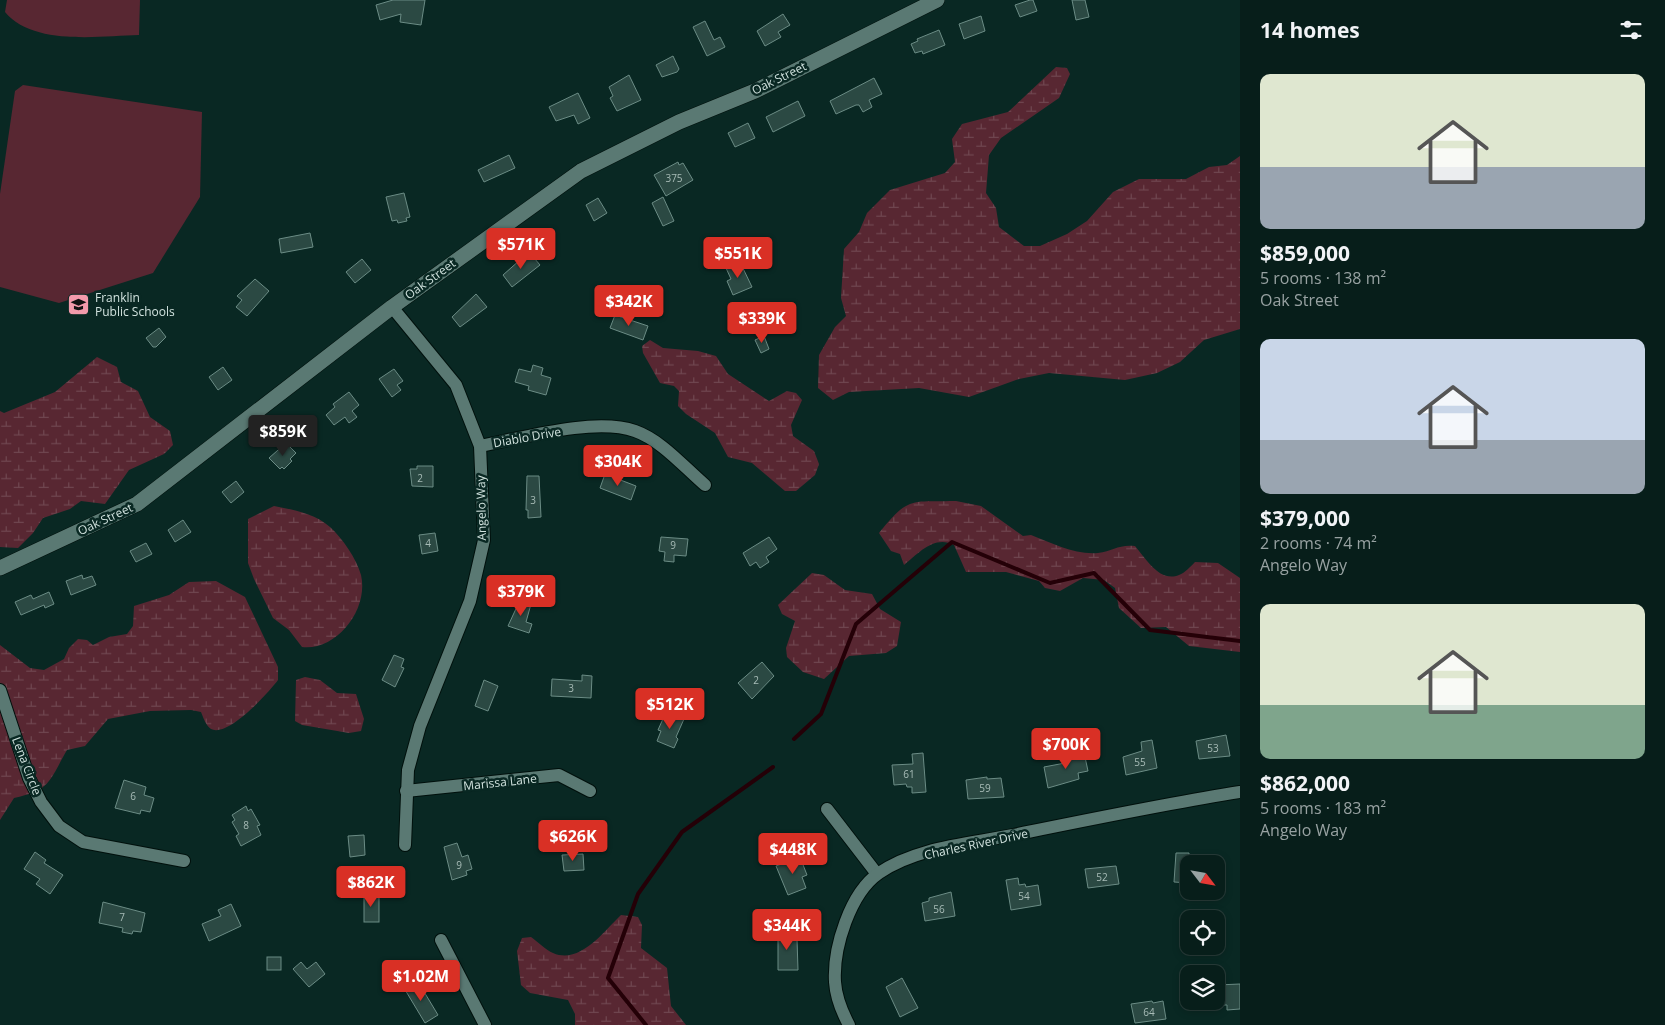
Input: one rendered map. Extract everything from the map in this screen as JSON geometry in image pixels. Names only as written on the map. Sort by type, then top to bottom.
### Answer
[{"type":"main road","name":"Oak Street","points":[[0,568],[137,504],[392,307],[581,170],[679,122],[755,91],[929,1]]},
{"type":"street","name":"Angelo Way","points":[[392,307],[456,385],[480,446],[484,540],[470,601],[420,726],[408,770],[405,845]]},
{"type":"street","name":"Diablo Drive","points":[[480,446],[559,431],[608,426],[636,431],[651,440],[705,485]]},
{"type":"street","name":"Lena Circle","points":[[0,690],[29,778],[40,802],[59,826],[83,842],[184,861]]},
{"type":"street","name":"Marissa Lane","points":[[406,791],[559,775],[590,791]]},
{"type":"street","name":"Charles River Drive","points":[[849,1025],[836,990],[835,967],[844,925],[866,884],[877,874],[901,861],[950,847],[1240,792]]},
{"type":"street","points":[[826,809],[877,874]]},
{"type":"street","points":[[441,940],[484,1025]]},
{"type":"green space","points":[[7,0],[140,0],[139,35],[68,37],[32,30],[17,23],[5,12]]},
{"type":"green space","points":[[1056,67],[1067,68],[1070,74],[1059,98],[1001,138],[989,155],[986,193],[996,208],[999,227],[1024,246],[1040,246],[1067,234],[1087,221],[1113,192],[1139,179],[1186,179],[1209,167],[1227,165],[1240,156],[1240,329],[1204,340],[1180,362],[1157,373],[1125,380],[1049,373],[1019,379],[969,397],[919,388],[849,392],[833,400],[818,388],[819,355],[835,327],[846,316],[841,298],[844,249],[859,232],[867,213],[890,190],[945,173],[955,162],[952,139],[962,124],[1008,112]]},
{"type":"green space","points":[[23,85],[202,112],[200,197],[153,273],[59,303],[0,287],[0,194],[15,91]]},
{"type":"green space","points":[[650,340],[663,348],[698,351],[716,356],[728,374],[769,401],[787,391],[796,393],[802,400],[791,425],[793,436],[814,451],[819,464],[815,475],[796,491],[785,491],[752,463],[728,457],[715,433],[686,414],[678,406],[679,391],[674,386],[660,383],[643,353],[642,346]]},
{"type":"green space","points":[[97,357],[117,367],[121,382],[138,391],[150,417],[170,431],[173,445],[164,454],[129,470],[105,504],[81,501],[70,509],[43,518],[33,533],[18,548],[0,547],[0,411],[4,413],[55,392]]},
{"type":"green space","points":[[956,501],[981,506],[1023,536],[1031,535],[1072,550],[1098,553],[1125,546],[1135,546],[1154,568],[1166,576],[1172,577],[1181,574],[1195,562],[1218,563],[1240,578],[1240,652],[1189,646],[1166,627],[1141,628],[1119,608],[1115,588],[1104,580],[1083,578],[1060,591],[1045,588],[1039,581],[1006,572],[966,572],[954,545],[947,542],[940,542],[927,547],[904,565],[900,554],[891,551],[879,533],[904,507],[919,502]]},
{"type":"green space","points":[[274,506],[311,515],[324,522],[340,537],[356,562],[361,575],[360,601],[348,625],[327,642],[315,646],[302,647],[289,630],[273,618],[254,579],[248,563],[248,519]]},
{"type":"green space","points":[[812,573],[824,575],[845,590],[872,594],[880,609],[901,622],[897,646],[886,653],[849,656],[824,679],[803,672],[787,657],[786,648],[795,621],[782,614],[778,605]]},
{"type":"green space","points":[[216,581],[245,597],[278,667],[278,680],[266,694],[237,721],[218,730],[209,728],[201,712],[191,710],[150,711],[108,719],[85,746],[67,750],[48,783],[26,795],[14,798],[0,820],[0,645],[30,668],[44,670],[64,659],[69,648],[78,639],[87,640],[93,645],[109,637],[127,634],[133,626],[134,606],[169,595],[189,582]]},
{"type":"green space","points":[[305,677],[320,680],[337,693],[356,694],[364,719],[361,731],[349,733],[302,725],[295,721],[296,680]]},
{"type":"green space","points":[[621,915],[638,917],[642,925],[641,948],[667,968],[671,1006],[686,1025],[575,1025],[575,1014],[568,1000],[530,993],[521,985],[517,951],[522,938],[531,937],[553,953],[573,954],[591,944]]},
{"type":"building","points":[[393,0],[425,0],[421,25],[400,22],[401,14],[380,20],[376,5]]},
{"type":"building","points":[[1033,0],[1037,11],[1020,17],[1015,5]]},
{"type":"building","points":[[1072,0],[1085,0],[1089,17],[1076,20]]},
{"type":"building","points":[[783,14],[790,25],[778,32],[781,37],[765,46],[757,31]]},
{"type":"building","points":[[981,16],[985,31],[964,39],[959,24]]},
{"type":"building","points":[[705,21],[714,40],[720,37],[725,47],[707,56],[693,27]]},
{"type":"building","points":[[939,30],[945,45],[923,54],[922,51],[915,53],[911,44],[918,41],[917,39]]},
{"type":"building","points":[[673,56],[679,69],[677,72],[662,77],[656,65]]},
{"type":"building","points":[[629,75],[641,100],[617,111],[610,98],[613,96],[609,87]]},
{"type":"building","points":[[874,78],[882,94],[869,100],[872,107],[863,112],[859,105],[856,105],[836,114],[830,101]]},
{"type":"building","points":[[578,93],[590,118],[578,124],[574,115],[556,121],[549,107]]},
{"type":"building","points":[[798,101],[805,116],[773,132],[766,117]]},
{"type":"building","points":[[748,123],[755,138],[735,147],[728,133]]},
{"type":"building","points":[[509,155],[515,168],[484,182],[478,170]]},
{"type":"building","points":[[678,162],[679,165],[683,163],[693,180],[666,196],[654,175]]},
{"type":"building","points":[[404,193],[410,217],[406,218],[407,221],[398,223],[397,220],[392,221],[386,197]]},
{"type":"building","points":[[663,197],[674,221],[663,226],[652,203]]},
{"type":"building","points":[[598,198],[607,213],[594,221],[586,205]]},
{"type":"building","points":[[310,233],[313,247],[281,253],[279,239]]},
{"type":"building","points":[[529,252],[540,265],[512,287],[503,275]]},
{"type":"building","points":[[362,259],[371,270],[355,283],[346,272]]},
{"type":"building","points":[[740,262],[752,287],[733,295],[727,281],[731,279],[726,268]]},
{"type":"building","points":[[255,279],[269,291],[247,316],[236,307],[242,300],[237,296]]},
{"type":"building","points":[[476,294],[487,307],[460,327],[452,317]]},
{"type":"building","points":[[615,315],[648,326],[643,340],[610,328]]},
{"type":"building","points":[[159,328],[166,337],[156,347],[153,347],[146,338]]},
{"type":"building","points":[[764,336],[769,349],[761,353],[755,340]]},
{"type":"building","points":[[533,365],[543,368],[541,375],[551,378],[546,395],[528,390],[529,386],[515,382],[519,369],[531,372]]},
{"type":"building","points":[[223,367],[232,380],[218,390],[209,377]]},
{"type":"building","points":[[394,369],[403,381],[397,385],[401,390],[392,397],[379,379]]},
{"type":"building","points":[[349,392],[359,405],[352,411],[357,417],[349,423],[345,417],[334,425],[326,415],[335,407],[333,404]]},
{"type":"building","points":[[286,443],[296,453],[290,459],[292,461],[284,469],[282,467],[280,469],[269,458]]},
{"type":"building","points":[[417,466],[433,466],[433,487],[412,486],[410,469],[417,469]]},
{"type":"building","points":[[605,474],[636,486],[631,500],[600,488]]},
{"type":"building","points":[[527,476],[539,476],[541,517],[528,518],[528,510],[526,510]]},
{"type":"building","points":[[236,481],[244,492],[231,503],[222,492]]},
{"type":"building","points":[[183,520],[191,532],[175,542],[168,530]]},
{"type":"building","points":[[435,533],[438,551],[422,554],[419,535]]},
{"type":"building","points":[[661,537],[688,539],[686,556],[674,555],[674,562],[664,561],[665,552],[659,551]]},
{"type":"building","points":[[769,537],[777,549],[766,557],[769,562],[760,568],[756,562],[750,566],[743,553]]},
{"type":"building","points":[[146,543],[152,554],[136,562],[130,551]]},
{"type":"building","points":[[82,575],[83,579],[92,576],[96,585],[71,595],[66,581]]},
{"type":"building","points":[[49,592],[54,604],[45,608],[44,605],[21,615],[15,602],[31,595],[33,599]]},
{"type":"building","points":[[520,600],[531,604],[526,622],[532,624],[529,633],[508,626]]},
{"type":"building","points":[[394,655],[404,659],[401,667],[404,668],[395,687],[382,680]]},
{"type":"building","points":[[762,662],[774,676],[752,699],[738,683]]},
{"type":"building","points":[[582,675],[592,676],[591,698],[551,696],[552,679],[582,681]]},
{"type":"building","points":[[484,680],[498,686],[488,711],[475,706]]},
{"type":"building","points":[[666,712],[684,719],[676,737],[678,739],[674,748],[657,741],[661,731],[658,730]]},
{"type":"building","points":[[1226,735],[1230,756],[1199,759],[1196,741]]},
{"type":"building","points":[[1152,740],[1157,768],[1126,775],[1123,757],[1142,751],[1141,742]]},
{"type":"building","points":[[1075,752],[1076,758],[1085,757],[1088,771],[1078,773],[1079,779],[1048,788],[1044,767],[1065,763],[1063,754]]},
{"type":"building","points":[[923,753],[926,792],[912,793],[912,787],[907,787],[906,784],[894,785],[892,765],[913,764],[912,754]]},
{"type":"building","points":[[987,777],[987,779],[1001,778],[1004,797],[968,799],[966,780]]},
{"type":"building","points":[[124,780],[146,787],[144,795],[154,798],[150,812],[141,810],[140,814],[115,808]]},
{"type":"building","points":[[246,806],[248,811],[251,809],[260,825],[257,826],[261,835],[241,846],[236,836],[239,834],[232,822],[235,820],[232,815]]},
{"type":"building","points":[[364,835],[365,855],[350,857],[348,836]]},
{"type":"building","points":[[457,843],[462,857],[468,855],[472,869],[466,871],[467,875],[452,880],[444,847]]},
{"type":"building","points":[[35,852],[46,860],[44,863],[63,875],[50,894],[36,884],[40,879],[24,869]]},
{"type":"building","points":[[1176,853],[1189,853],[1189,855],[1180,855],[1180,882],[1174,882]]},
{"type":"building","points":[[583,854],[584,870],[564,871],[562,855]]},
{"type":"building","points":[[800,857],[807,875],[802,877],[806,888],[788,895],[776,866]]},
{"type":"building","points":[[1116,866],[1119,884],[1088,888],[1085,869]]},
{"type":"building","points":[[1018,878],[1019,885],[1025,884],[1026,887],[1038,885],[1041,905],[1011,910],[1006,880]]},
{"type":"building","points":[[951,892],[955,916],[925,921],[922,903],[929,901],[929,898]]},
{"type":"building","points":[[364,895],[379,895],[379,922],[364,922]]},
{"type":"building","points":[[103,902],[145,913],[141,932],[133,931],[132,934],[122,932],[123,928],[99,923]]},
{"type":"building","points":[[231,904],[241,926],[209,941],[202,924],[221,916],[218,910]]},
{"type":"building","points":[[778,930],[794,930],[795,939],[797,939],[798,970],[778,970]]},
{"type":"building","points":[[267,957],[281,957],[281,970],[267,970]]},
{"type":"building","points":[[301,962],[307,969],[316,962],[325,974],[309,987],[293,969]]},
{"type":"building","points":[[902,978],[918,1008],[900,1017],[886,987]]},
{"type":"building","points":[[417,980],[438,1015],[425,1023],[404,988]]},
{"type":"building","points":[[1240,984],[1240,1009],[1227,1010],[1227,1005],[1225,1005],[1225,985]]},
{"type":"building","points":[[1152,1001],[1153,1003],[1163,1001],[1166,1019],[1135,1023],[1131,1004]]},
{"type":"waterway","points":[[794,739],[821,714],[856,624],[952,542],[1050,583],[1094,573],[1150,630],[1240,641]]},
{"type":"waterway","points":[[646,1025],[608,978],[638,894],[682,832],[773,767]]},
{"type":"place","name":"Franklin Public Schools","points":[[79,304]]}]
